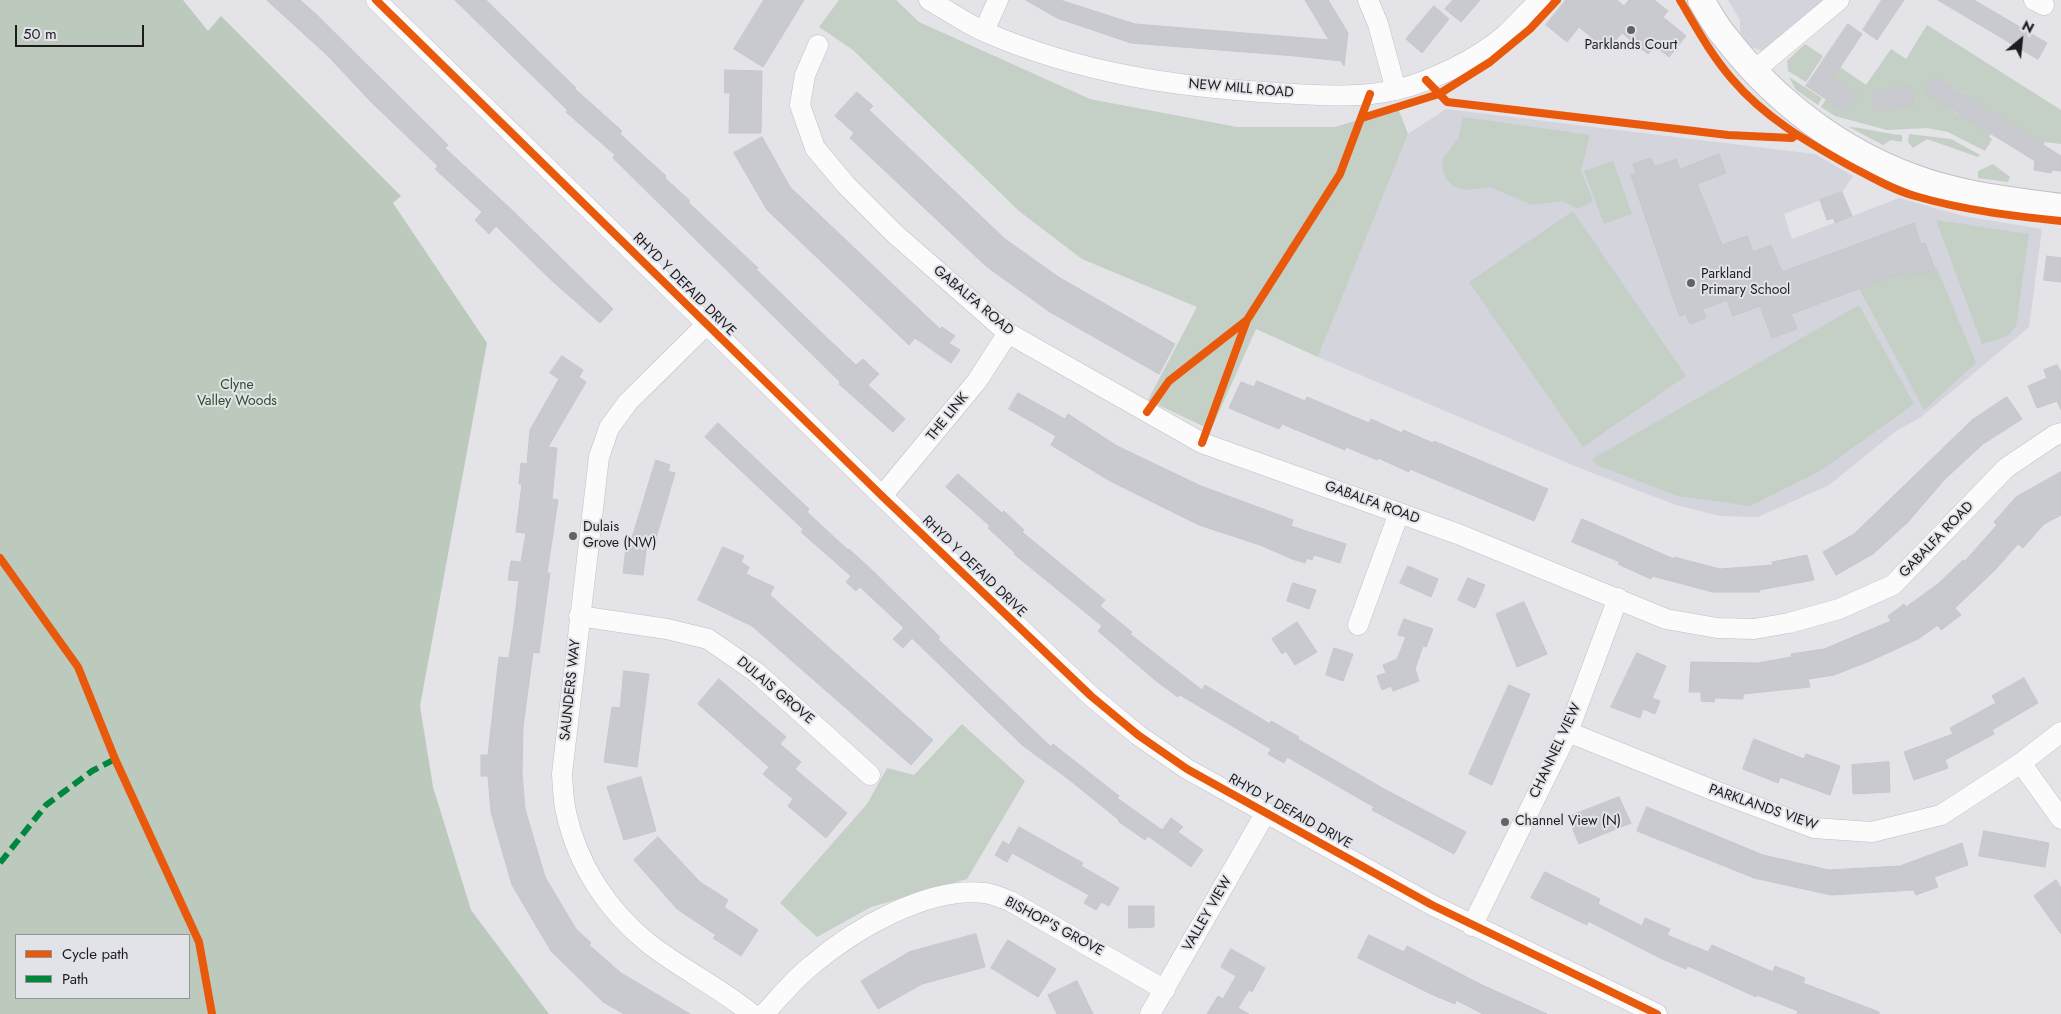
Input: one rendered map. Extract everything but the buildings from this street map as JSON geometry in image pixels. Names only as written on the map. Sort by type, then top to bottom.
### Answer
[{"type":"street","name":"RHYD Y DEFAID DRIVE","points":[[376,0],[882,496],[1111,713],[1187,769],[1265,814],[1472,926],[1657,1014]]},
{"type":"street","name":"NEW MILL ROAD","points":[[929,0],[984,31],[1078,66],[1155,82],[1238,91],[1335,96],[1396,90],[1426,80],[1482,52],[1506,34],[1540,0]]},
{"type":"street","points":[[984,31],[998,0]]},
{"type":"street","points":[[1368,0],[1378,24],[1396,90]]},
{"type":"street","points":[[1701,0],[1725,38],[1755,70],[1813,124],[1882,165],[1914,178],[1971,194],[2061,207]]},
{"type":"street","points":[[1712,0],[1755,70]]},
{"type":"street","points":[[1755,70],[1839,0]]},
{"type":"street","name":"GABALFA ROAD","points":[[818,45],[805,75],[800,105],[815,148],[846,185],[895,234],[1008,333],[1199,441],[1458,534],[1666,619],[1717,628],[1754,628],[1789,623],[1839,609],[1893,585],[2006,468],[2055,435],[2061,433]]},
{"type":"street","name":"SAUNDERS WAY","points":[[706,325],[628,402],[609,428],[599,457],[562,774],[566,812],[577,848],[595,886],[619,918],[649,944],[732,998],[752,1014]]},
{"type":"street","name":"THE LINK","points":[[882,496],[977,381],[1008,333]]},
{"type":"street","points":[[1358,625],[1399,513]]},
{"type":"street","name":"CHANNEL VIEW","points":[[1472,926],[1568,732],[1618,598]]},
{"type":"street","name":"DULAIS GROVE","points":[[579,616],[667,629],[708,639],[757,673],[870,774]]},
{"type":"street","name":"PARKLANDS VIEW","points":[[1568,732],[1715,792],[1814,828],[1872,832],[1941,815],[2021,763],[2061,732]]},
{"type":"street","points":[[2021,763],[2061,819]]},
{"type":"street","name":"VALLEY VIEW","points":[[1150,1014],[1265,814]]},
{"type":"street","name":"BISHOP'S GROVE","points":[[764,1014],[811,965],[853,934],[895,912],[941,895],[984,893],[1010,900],[1165,990]]},
{"type":"shaded area","points":[[839,0],[896,0],[919,22],[1090,99],[1237,127],[1335,127],[1398,108],[1408,134],[1318,357],[1256,329],[1211,430],[1148,400],[1197,307],[1082,259],[1019,211],[853,50],[819,27]]},
{"type":"shaded area","points":[[1728,0],[1824,0],[1784,32],[1780,41],[1772,48],[1762,51],[1749,46],[1740,32],[1740,20]]},
{"type":"shaded area","points":[[1927,25],[2061,110],[2061,144],[2045,142],[2033,160],[2031,159],[2041,143],[1973,100],[1963,115],[1991,134],[1989,137],[1992,139],[1985,151],[1948,132],[1927,128],[1887,130],[1835,116],[1821,107],[1826,99],[1846,112],[1857,95],[1833,78],[1840,67],[1866,85],[1891,49],[1906,59]],"holes":[[[1932,78],[1937,80],[1939,78],[1966,95],[1963,100],[1967,102],[1959,115],[1949,108],[1950,106],[1924,92]],[[1911,86],[1913,105],[1875,110],[1873,92]]]},
{"type":"shaded area","points":[[1805,44],[1823,56],[1806,82],[1788,71],[1787,61]]},
{"type":"shaded area","points":[[1789,77],[1822,98],[1818,105],[1796,90]]},
{"type":"shaded area","name":"Parkland Primary School","points":[[1446,109],[1815,154],[1853,176],[1842,192],[1784,214],[1792,239],[1899,198],[1963,216],[2042,229],[2029,327],[1920,418],[1896,431],[1829,485],[1758,517],[1720,516],[1676,505],[1582,469],[1318,357],[1408,134]]},
{"type":"shaded area","points":[[1463,117],[1590,135],[1581,171],[1593,201],[1578,209],[1562,201],[1532,205],[1490,187],[1466,190],[1454,187],[1446,179],[1442,168],[1443,158],[1458,139]]},
{"type":"shaded area","points":[[1849,127],[1902,135],[1902,142],[1891,140],[1883,145]]},
{"type":"shaded area","points":[[1909,134],[1951,139],[1980,155],[1978,157],[1927,139],[1913,148],[1908,142]]},
{"type":"shaded area","points":[[1613,161],[1632,214],[1604,224],[1584,171]]},
{"type":"shaded area","points":[[1993,164],[2010,177],[2008,182],[1978,178],[1978,171]]},
{"type":"shaded area","points":[[1573,211],[1686,376],[1583,447],[1469,282]]},
{"type":"shaded area","points":[[1936,220],[2029,234],[2016,326],[2008,336],[1982,344]]},
{"type":"shaded area","points":[[1937,268],[1976,363],[1924,410],[1859,288],[1912,269],[1915,277]]},
{"type":"shaded area","points":[[1859,305],[1914,404],[1820,471],[1750,506],[1677,496],[1597,465],[1592,459]]},
{"type":"shaded area","points":[[962,724],[1025,781],[967,879],[871,907],[817,937],[780,903],[867,804],[887,768],[914,775]]},
{"type":"green space","name":"Clyne Valley Woods","points":[[0,0],[183,0],[208,31],[221,16],[401,196],[393,203],[487,343],[420,706],[433,787],[471,910],[549,1014],[0,1014]]},
{"type":"marked path","points":[[0,863],[46,805],[92,771],[115,759]]},
{"type":"cycle path","points":[[376,0],[882,496],[1091,696],[1138,735],[1187,769],[1432,905],[1657,1014]]},
{"type":"cycle path","points":[[1362,118],[1439,94],[1490,62],[1530,29],[1557,0]]},
{"type":"cycle path","points":[[1680,0],[1717,60],[1744,93],[1787,128],[1834,157],[1882,183],[1915,196],[1988,212],[2061,221]]},
{"type":"cycle path","points":[[1426,80],[1447,102],[1728,135],[1792,138],[1796,135]]},
{"type":"cycle path","points":[[1202,443],[1247,320],[1340,174],[1370,94]]},
{"type":"cycle path","points":[[1147,412],[1169,381],[1247,320]]},
{"type":"cycle path","points":[[0,558],[78,667],[115,759],[199,942],[212,1014]]},
{"type":"place","name":"Parklands Court","points":[[1631,30]]},
{"type":"place","name":"Parkland Primary School","points":[[1691,283]]},
{"type":"place","name":"Dulais Grove (NW)","points":[[573,536]]},
{"type":"place","name":"Channel View (N)","points":[[1505,822]]}]
